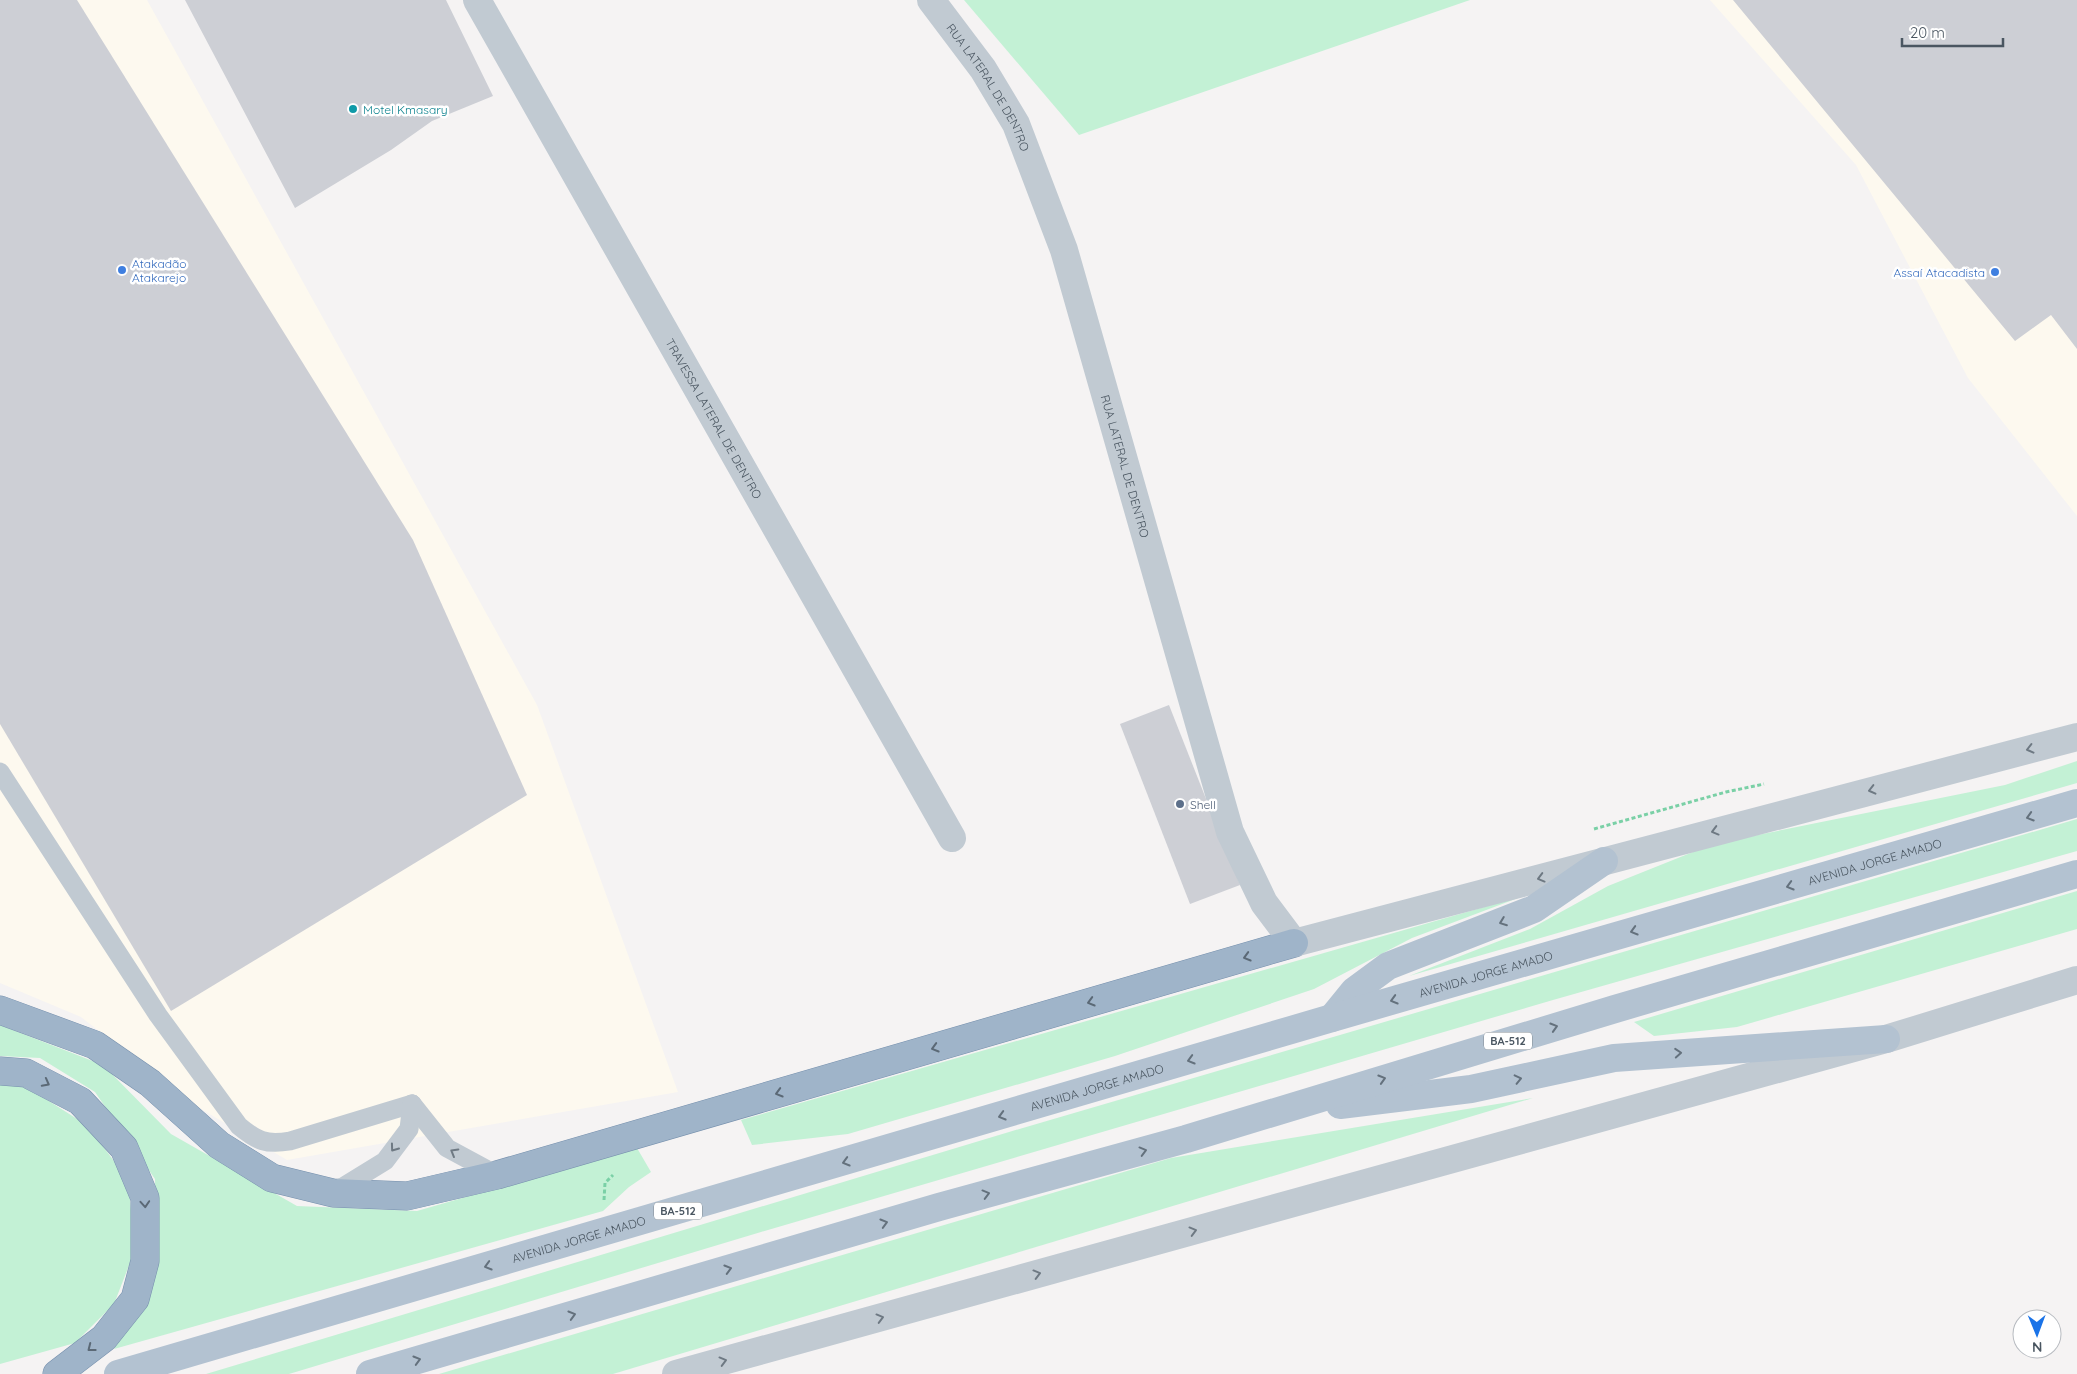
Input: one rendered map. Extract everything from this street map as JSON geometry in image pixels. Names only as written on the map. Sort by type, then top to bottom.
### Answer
[{"type":"highway","points":[[0,1010],[95,1045],[150,1082],[218,1145],[272,1178],[333,1194],[407,1196],[497,1175],[1294,943]]},
{"type":"highway","points":[[0,1071],[26,1073],[80,1101],[124,1148],[146,1198],[145,1262],[134,1299],[104,1338],[57,1374]]},
{"type":"main road","name":"AVENIDA JORGE AMADO","points":[[118,1374],[1332,1018],[2077,803]]},
{"type":"main road","points":[[1332,1018],[1354,991],[1388,966],[1534,909],[1604,861]]},
{"type":"main road","name":"BA-512","points":[[370,1374],[1263,1115],[1615,1009],[2077,874]]},
{"type":"main road","points":[[1263,1115],[1471,1089],[1614,1058],[1886,1039]]},
{"type":"street","name":"TRAVESSA LATERAL DE DENTRO","points":[[477,0],[952,838]]},
{"type":"street","name":"RUA LATERAL DE DENTRO","points":[[931,0],[983,69],[1016,124],[1072,275],[1230,832],[1251,871],[1264,903],[1294,943]]},
{"type":"street","points":[[1294,943],[2077,737]]},
{"type":"street","points":[[676,1374],[1886,1039],[2077,980]]},
{"type":"lane","points":[[0,772],[158,1015],[239,1126],[256,1140],[275,1143],[290,1141],[412,1104]]},
{"type":"lane","points":[[412,1104],[447,1148],[497,1175]]},
{"type":"lane","points":[[333,1194],[385,1161],[409,1129],[412,1104]]},
{"type":"shaded area","name":"Atakadão Atakarejo","points":[[0,0],[147,0],[537,705],[678,1092],[287,1160],[191,1103],[81,1017],[0,983]]},
{"type":"shaded area","name":"Assaí Atacadista","points":[[1710,0],[2077,0],[2077,516],[1968,378],[1856,165]]},
{"type":"green space","points":[[964,0],[1470,0],[1079,135]]},
{"type":"green space","points":[[2077,761],[2077,783],[1409,976],[1530,929],[1608,886],[1713,844],[2005,785]]},
{"type":"green space","points":[[2077,819],[2077,851],[1553,1000],[761,1232],[289,1374],[206,1374],[1009,1132]]},
{"type":"green space","points":[[2077,891],[2077,929],[1737,1027],[1654,1036],[1634,1022]]},
{"type":"green space","points":[[1526,895],[1412,938],[1314,989],[1115,1056],[848,1134],[752,1145],[741,1120]]},
{"type":"green space","points":[[0,1025],[103,1065],[171,1134],[297,1206],[417,1211],[637,1148],[651,1172],[629,1187],[603,1211],[114,1349],[156,1272],[155,1179],[95,1092],[40,1058],[0,1056]]},
{"type":"green space","points":[[0,1084],[27,1087],[88,1126],[128,1180],[135,1250],[114,1304],[75,1343],[0,1364]]},
{"type":"green space","points":[[1533,1098],[613,1374],[439,1374],[1171,1158]]},
{"type":"building","name":"Atakadão Atakarejo","points":[[0,0],[77,0],[413,540],[527,795],[171,1011],[0,724]]},
{"type":"building","name":"Motel Kmasary","points":[[185,0],[446,0],[493,96],[432,121],[391,150],[295,208]]},
{"type":"building","name":"Assaí Atacadista","points":[[1733,0],[2077,0],[2077,349],[2051,315],[2015,341]]},
{"type":"building","name":"Shell","points":[[1169,705],[1240,885],[1190,904],[1120,724]]},
{"type":"place","name":"Motel Kmasary","points":[[353,109]]},
{"type":"place","name":"Atakadão Atakarejo","points":[[122,270]]},
{"type":"place","name":"Assaí Atacadista","points":[[1995,272]]},
{"type":"place","name":"Shell","points":[[1180,804]]}]
